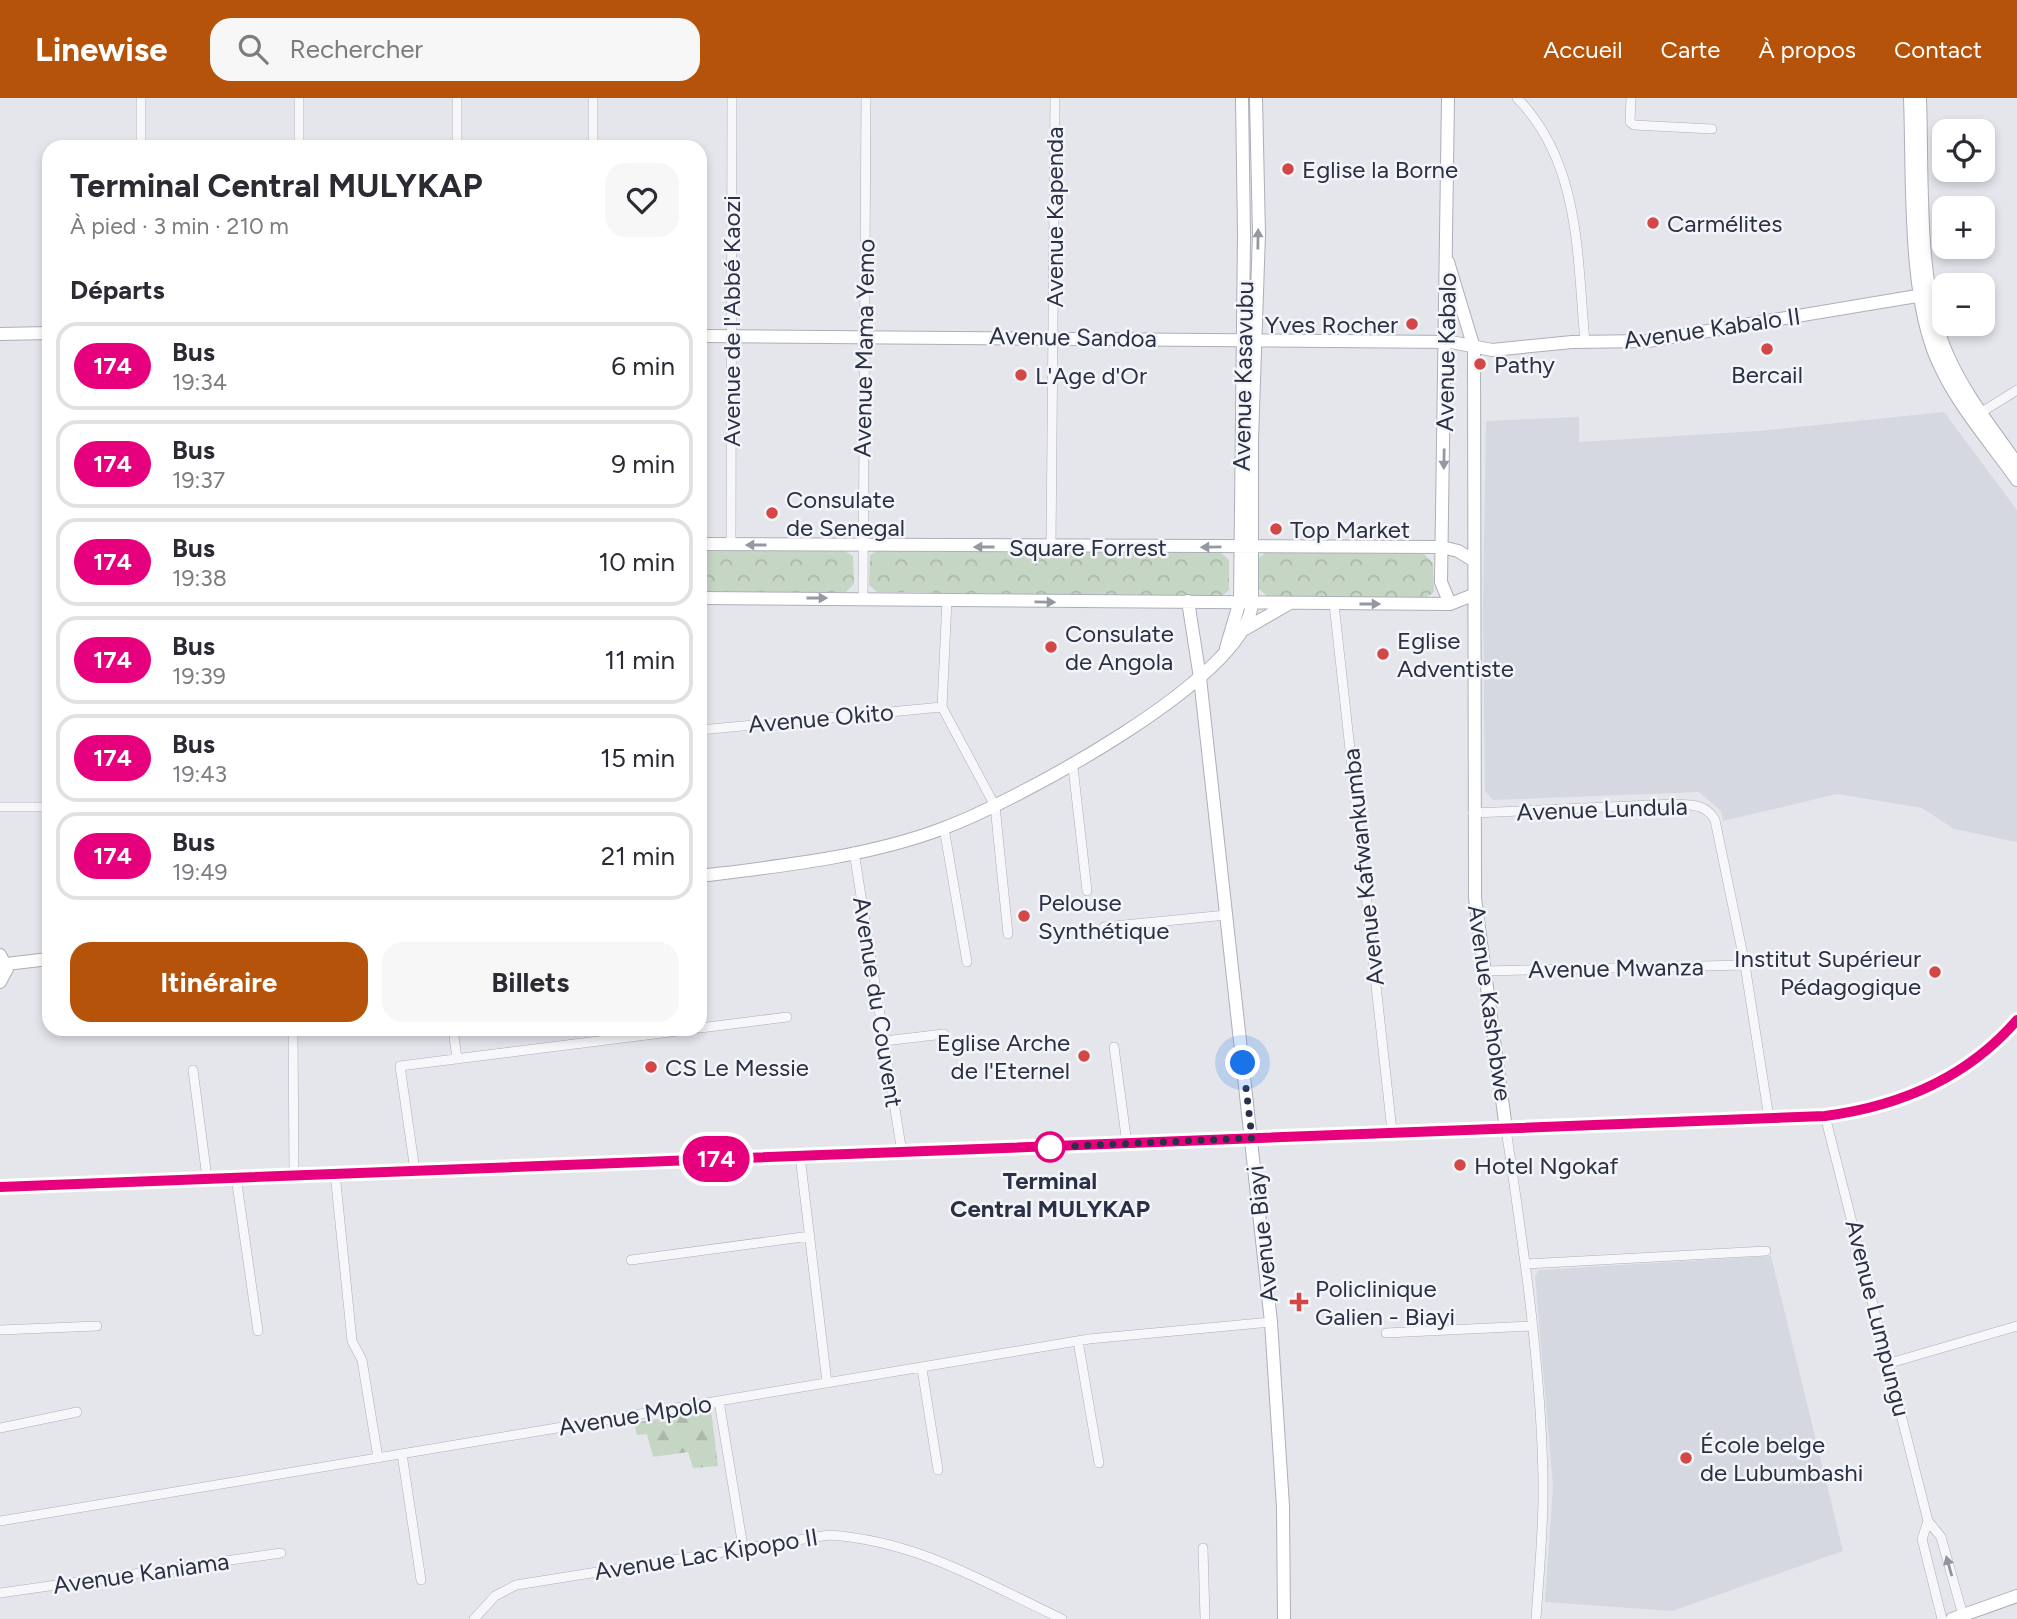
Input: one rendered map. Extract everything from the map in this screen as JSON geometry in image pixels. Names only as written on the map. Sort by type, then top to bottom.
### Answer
[{"type":"street","points":[[141,98],[141,140]]},
{"type":"street","points":[[299,98],[299,140]]},
{"type":"street","points":[[457,98],[457,140]]},
{"type":"street","points":[[593,98],[593,140]]},
{"type":"street","name":"Avenue de l'Abbé Kaozi","points":[[730,545],[732,98]]},
{"type":"street","name":"Avenue Mama Yemo","points":[[863,597],[866,98]]},
{"type":"street","name":"Avenue Kapenda","points":[[1051,547],[1055,98]]},
{"type":"street","name":"Avenue Kasavubu","points":[[1224,652],[1246,601],[1249,340],[1242,98]]},
{"type":"street","name":"Avenue Kasavubu","points":[[1249,340],[1259,234],[1256,98]]},
{"type":"street","name":"Avenue Kabalo","points":[[1448,98],[1448,262],[1441,582],[1452,604]]},
{"type":"street","points":[[1517,98],[1538,125],[1566,179],[1572,205],[1586,342]]},
{"type":"street","points":[[1630,98],[1630,122],[1639,126],[1712,129]]},
{"type":"street","points":[[1910,98],[1925,295],[1948,357],[1977,415],[2017,480]]},
{"type":"street","points":[[1920,98],[1925,295]]},
{"type":"street","name":"Avenue Kabalo","points":[[1448,262],[1474,348],[1473,595]]},
{"type":"street","name":"Avenue Kabalo II","points":[[1474,348],[1492,350],[1586,342],[1672,339],[1925,295]]},
{"type":"street","points":[[0,334],[42,333]]},
{"type":"street","name":"Avenue Sandoa","points":[[707,336],[864,335],[1446,342],[1474,348]]},
{"type":"street","points":[[1977,415],[2017,390]]},
{"type":"street","points":[[1977,415],[2017,464]]},
{"type":"street","name":"Square Forrest","points":[[707,544],[1442,547],[1458,551],[1473,560]]},
{"type":"street","points":[[707,598],[863,597],[1452,604],[1473,595]]},
{"type":"street","name":"Avenue Kashobwe","points":[[1473,595],[1475,898],[1533,1326],[1543,1478],[1536,1619]]},
{"type":"street","points":[[947,600],[942,707],[995,806],[1008,934]]},
{"type":"street","name":"Avenue Biayi","points":[[1188,601],[1200,678],[1271,1322],[1283,1506],[1284,1619]]},
{"type":"street","points":[[1245,630],[1246,601]]},
{"type":"street","points":[[707,875],[854,852],[944,828],[995,806],[1073,767],[1200,678],[1245,630],[1290,602]]},
{"type":"street","name":"Avenue Kafwankumba","points":[[1334,604],[1392,1131]]},
{"type":"street","points":[[1452,604],[1466,615],[1473,628]]},
{"type":"street","name":"Avenue Okito","points":[[707,729],[942,707]]},
{"type":"street","points":[[1073,767],[1087,891]]},
{"type":"street","name":"Avenue Lundula","points":[[1473,813],[1675,804],[1706,808],[1716,820],[1745,965],[1769,1118]]},
{"type":"street","points":[[0,807],[42,807]]},
{"type":"street","points":[[944,828],[967,962]]},
{"type":"street","name":"Avenue du Couvent","points":[[854,852],[902,1153]]},
{"type":"street","points":[[1104,927],[1226,915]]},
{"type":"street","points":[[0,982],[6,974],[3,960],[42,959]]},
{"type":"street","name":"Avenue Mwanza","points":[[1486,971],[1745,965]]},
{"type":"street","points":[[707,1027],[787,1017]]},
{"type":"street","points":[[0,1187],[1825,1116],[1870,1109],[1909,1097],[1947,1079],[1983,1055],[2017,1020]]},
{"type":"street","points":[[884,1041],[944,1034]]},
{"type":"street","points":[[293,1036],[294,1174]]},
{"type":"street","points":[[454,1036],[457,1059]]},
{"type":"street","points":[[415,1171],[398,1069],[639,1036]]},
{"type":"street","points":[[1114,1047],[1127,1144]]},
{"type":"street","points":[[193,1069],[208,1178]]},
{"type":"street","name":"Avenue Lumpungu","points":[[1825,1116],[1890,1363],[1928,1521],[1941,1537],[1960,1618]]},
{"type":"street","points":[[800,1156],[827,1383]]},
{"type":"street","points":[[335,1173],[352,1341],[362,1360],[378,1458]]},
{"type":"street","points":[[236,1177],[258,1331]]},
{"type":"street","points":[[631,1260],[810,1236]]},
{"type":"street","points":[[1526,1265],[1766,1251]]},
{"type":"street","name":"Avenue Mpolo","points":[[0,1521],[1079,1341],[1271,1322]]},
{"type":"street","points":[[1890,1363],[2017,1325]]},
{"type":"street","points":[[0,1330],[97,1326]]},
{"type":"street","points":[[1386,1333],[1533,1326]]},
{"type":"street","points":[[1079,1341],[1099,1463]]},
{"type":"street","points":[[922,1369],[938,1470]]},
{"type":"street","points":[[719,1401],[743,1547]]},
{"type":"street","points":[[0,1428],[77,1412]]},
{"type":"street","points":[[402,1454],[421,1580]]},
{"type":"street","name":"Avenue Lumpungu","points":[[1928,1521],[1922,1539],[1942,1619]]},
{"type":"street","name":"Avenue Lac Kipopo II","points":[[474,1619],[495,1596],[516,1585],[829,1535],[894,1544],[926,1555],[1062,1619]]},
{"type":"street","points":[[1203,1548],[1205,1619]]},
{"type":"street","name":"Avenue Kaniama","points":[[0,1593],[281,1553]]},
{"type":"street","points":[[1960,1618],[2017,1596]]},
{"type":"shaded area","points":[[1944,412],[2017,510],[2017,842],[1954,829],[1922,808],[1837,794],[1723,821],[1721,811],[1699,792],[1493,800],[1485,791],[1483,608],[1486,421],[1579,417],[1579,442],[1758,431]]},
{"type":"shaded area","name":"École belge de Lubumbashi","points":[[1771,1256],[1843,1551],[1672,1611],[1545,1602],[1553,1486],[1535,1276],[1539,1270]]},
{"type":"green space","points":[[707,549],[843,550],[853,556],[854,584],[846,592],[707,592]]},
{"type":"green space","points":[[878,550],[1220,552],[1229,560],[1229,590],[1221,597],[877,592],[869,585],[870,555]]},
{"type":"green space","points":[[1267,552],[1424,554],[1433,563],[1434,592],[1426,598],[1268,597],[1258,588],[1258,558]]},
{"type":"green space","points":[[711,1410],[718,1466],[693,1468],[688,1452],[653,1457],[647,1434],[637,1435],[634,1423]]},
{"type":"bus line","name":"174","points":[[0,1187],[1825,1116],[1870,1109],[1909,1097],[1947,1079],[1983,1055],[2017,1020]]},
{"type":"place","name":"Eglise la Borne","points":[[1288,169]]},
{"type":"place","name":"Carmélites","points":[[1653,223]]},
{"type":"place","name":"Yves Rocher","points":[[1412,324]]},
{"type":"place","name":"Bercail","points":[[1767,349]]},
{"type":"place","name":"Pathy","points":[[1480,364]]},
{"type":"place","name":"L'Age d'Or","points":[[1021,375]]},
{"type":"place","name":"Consulate de Senegal","points":[[772,513]]},
{"type":"place","name":"Top Market","points":[[1276,529]]},
{"type":"place","name":"Consulate de Angola","points":[[1051,647]]},
{"type":"place","name":"Eglise Adventiste","points":[[1383,654]]},
{"type":"place","name":"Pelouse Synthétique","points":[[1024,916]]},
{"type":"place","name":"Institut Supérieur Pédagogique","points":[[1935,972]]},
{"type":"place","name":"Eglise Arche de l'Eternel","points":[[1084,1056]]},
{"type":"place","name":"CS Le Messie","points":[[651,1067]]},
{"type":"place","name":"Terminal Central MULYKAP","points":[[1050,1147]]},
{"type":"place","name":"Hotel Ngokaf","points":[[1460,1165]]},
{"type":"place","name":"Policlinique Galien - Biayi","points":[[1299,1302]]},
{"type":"place","name":"École belge de Lubumbashi","points":[[1686,1458]]},
{"type":"route","points":[[1050,1147],[1252,1138],[1243,1063]]}]
